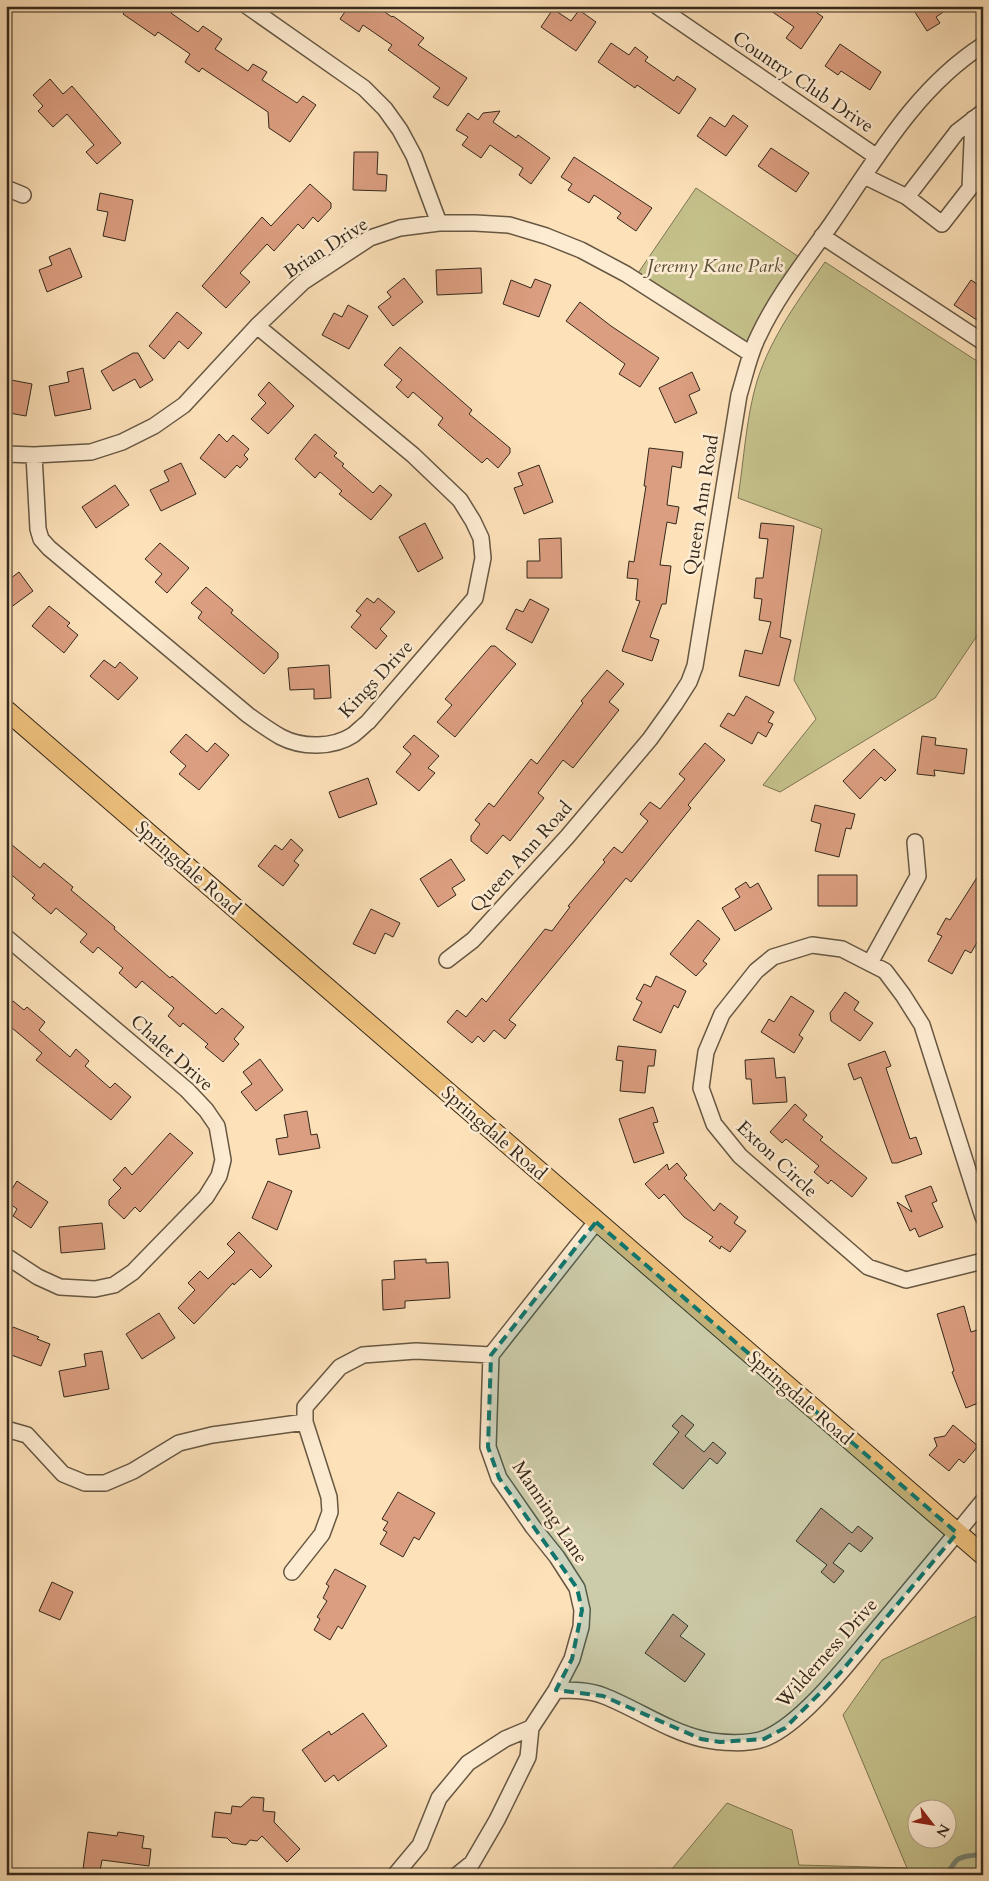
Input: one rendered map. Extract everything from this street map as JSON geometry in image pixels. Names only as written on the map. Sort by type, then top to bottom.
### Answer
[{"type":"main road","name":"Springdale Road","points":[[6,710],[983,1555]]},
{"type":"street","points":[[247,6],[364,88],[385,109],[400,130],[414,156],[439,224]]},
{"type":"street","name":"Country Club Drive","points":[[657,6],[877,157]]},
{"type":"street","name":"Queen Ann Road","points":[[447,960],[473,940],[566,838],[650,738],[676,704],[689,682],[695,666],[740,395],[751,354],[758,338],[777,302],[914,105],[952,67],[983,45]]},
{"type":"street","points":[[907,197],[956,132],[978,116]]},
{"type":"street","points":[[864,176],[907,197],[942,224],[970,188],[978,116]]},
{"type":"street","points":[[6,188],[23,194]]},
{"type":"street","name":"Brian Drive","points":[[6,454],[34,455],[92,452],[122,442],[154,426],[184,405],[257,326],[303,282],[370,238],[400,228],[475,223],[509,225],[546,236],[581,250],[626,274],[751,354]]},
{"type":"street","points":[[822,236],[983,342]]},
{"type":"street","name":"Kings Drive","points":[[34,455],[38,529],[41,539],[49,548],[248,716],[282,738],[302,744],[320,745],[336,742],[352,735],[368,722],[475,598],[483,558],[481,538],[460,500],[413,456],[257,326]]},
{"type":"street","points":[[870,963],[918,876],[915,842]]},
{"type":"street","name":"Chalet Drive","points":[[6,937],[187,1090],[206,1110],[217,1126],[222,1160],[219,1176],[206,1197],[133,1272],[110,1286],[95,1290],[60,1287],[38,1277],[6,1256]]},
{"type":"street","name":"Exton Circle","points":[[983,1217],[922,1025],[903,994],[885,971],[842,949],[812,946],[772,957],[756,971],[722,1014],[706,1052],[701,1088],[714,1124],[740,1156],[868,1267],[906,1280],[983,1261]]},
{"type":"street","points":[[292,1572],[322,1534],[330,1512],[329,1497],[305,1422],[305,1407],[322,1386],[340,1367],[363,1355],[416,1351],[491,1355],[596,1222]]},
{"type":"street","name":"Manning Lane","points":[[457,1875],[472,1863],[497,1820],[528,1757],[531,1728],[556,1690],[572,1660],[581,1627],[582,1610],[577,1588],[557,1557],[532,1527],[499,1478],[488,1447],[491,1355]]},
{"type":"street","points":[[6,1429],[27,1435],[62,1474],[85,1483],[105,1483],[133,1471],[179,1443],[212,1434],[305,1422]]},
{"type":"street","points":[[957,1533],[983,1501]]},
{"type":"street","name":"Wilderness Drive","points":[[556,1690],[580,1690],[603,1696],[701,1739],[720,1742],[744,1742],[764,1739],[785,1728],[840,1673],[957,1533]]},
{"type":"street","points":[[395,1875],[420,1845],[440,1798],[468,1763],[505,1738],[531,1728]]},
{"type":"highlighted area","points":[[596,1222],[957,1533],[840,1673],[785,1728],[764,1739],[720,1742],[701,1739],[603,1696],[556,1690],[572,1659],[582,1610],[577,1588],[499,1478],[488,1447],[491,1355]]},
{"type":"green space","name":"Jeremy Kane Park","points":[[696,188],[805,261],[751,354],[634,279]]},
{"type":"green space","points":[[825,262],[983,365],[983,627],[935,698],[780,792],[763,785],[816,719],[794,680],[822,529],[738,498],[750,409],[757,381],[770,349],[786,319]]},
{"type":"green space","points":[[983,1613],[983,1875],[667,1875],[727,1803],[792,1830],[799,1865],[907,1868],[843,1715],[882,1660]]},
{"type":"building","points":[[129,6],[176,6],[171,13],[198,32],[203,26],[222,39],[215,49],[248,71],[253,64],[267,72],[262,80],[297,103],[303,96],[316,105],[290,142],[269,128],[268,112],[202,68],[199,72],[185,62],[190,54],[158,32],[155,36],[123,14]]},
{"type":"building","points":[[349,6],[376,6],[393,16],[424,38],[418,45],[467,78],[448,106],[433,97],[440,88],[388,50],[392,45],[363,25],[359,32],[340,19]]},
{"type":"building","points":[[764,6],[807,6],[823,17],[801,49],[786,38],[794,27]]},
{"type":"building","points":[[911,6],[952,6],[936,17],[940,23],[927,31]]},
{"type":"building","points":[[553,9],[571,21],[579,10],[596,22],[576,51],[541,27]]},
{"type":"building","points":[[611,43],[629,55],[635,47],[648,57],[645,61],[674,81],[677,76],[696,89],[679,114],[637,85],[635,88],[598,62]]},
{"type":"building","points":[[840,44],[881,72],[870,90],[841,71],[838,75],[825,66]]},
{"type":"building","points":[[50,79],[63,94],[72,86],[121,143],[97,164],[86,152],[94,145],[67,114],[53,127],[38,111],[43,106],[33,95]]},
{"type":"building","points":[[500,111],[493,122],[516,138],[518,135],[550,158],[531,184],[519,175],[523,168],[490,145],[481,158],[462,145],[468,137],[456,130],[468,113],[478,120],[483,113]]},
{"type":"building","points":[[733,115],[748,126],[726,156],[697,136],[710,117],[725,127]]},
{"type":"building","points":[[771,148],[809,173],[796,192],[758,166]]},
{"type":"building","points":[[354,152],[378,152],[377,174],[387,175],[386,191],[353,190]]},
{"type":"building","points":[[574,157],[652,208],[636,231],[617,218],[621,213],[594,195],[589,203],[568,190],[572,184],[561,177]]},
{"type":"building","points":[[310,184],[331,203],[331,208],[318,222],[313,217],[303,229],[298,224],[274,251],[267,244],[240,273],[250,282],[226,308],[202,286],[262,217],[271,226]]},
{"type":"building","points":[[100,193],[133,200],[125,241],[103,236],[108,212],[97,210]]},
{"type":"building","points":[[70,248],[82,277],[47,292],[39,270],[52,265],[49,257]]},
{"type":"building","points":[[481,268],[482,293],[437,295],[436,270]]},
{"type":"building","points":[[404,278],[423,302],[393,326],[378,307],[391,297],[387,292]]},
{"type":"building","points":[[535,279],[551,285],[539,317],[503,304],[511,280],[531,288]]},
{"type":"building","points":[[971,280],[983,288],[983,324],[954,305]]},
{"type":"building","points":[[580,302],[611,326],[659,358],[640,387],[619,374],[625,364],[566,321]]},
{"type":"building","points":[[348,305],[368,316],[349,349],[322,335],[334,313],[342,317]]},
{"type":"building","points":[[177,312],[202,333],[188,349],[179,341],[164,359],[149,346]]},
{"type":"building","points":[[400,347],[472,410],[469,414],[510,448],[510,453],[498,468],[487,458],[482,463],[438,425],[443,418],[413,392],[408,398],[396,387],[402,380],[384,365]]},
{"type":"building","points":[[133,353],[138,353],[153,380],[140,388],[135,379],[113,391],[101,371]]},
{"type":"building","points":[[83,368],[91,409],[55,416],[49,386],[69,382],[67,372]]},
{"type":"building","points":[[692,372],[700,390],[689,395],[697,413],[675,423],[659,388]]},
{"type":"building","points":[[6,379],[32,384],[26,416],[9,413],[11,402],[6,401]]},
{"type":"building","points":[[269,382],[294,406],[268,434],[251,419],[266,403],[258,395]]},
{"type":"building","points":[[219,434],[227,442],[233,435],[249,449],[244,455],[248,459],[240,468],[237,465],[225,478],[200,458]]},
{"type":"building","points":[[315,434],[337,453],[334,456],[344,464],[342,466],[373,493],[380,485],[392,495],[371,520],[339,494],[342,491],[320,472],[315,478],[295,459]]},
{"type":"building","points":[[649,448],[683,452],[681,468],[672,466],[667,505],[679,507],[676,524],[667,522],[660,565],[671,566],[666,604],[662,604],[650,637],[659,640],[652,661],[622,651],[640,601],[636,600],[638,579],[627,578],[629,561],[634,562],[646,486],[644,486]]},
{"type":"building","points":[[181,463],[196,494],[161,511],[150,490],[169,481],[164,471]]},
{"type":"building","points":[[539,465],[553,502],[524,514],[514,488],[523,485],[518,473]]},
{"type":"building","points":[[115,485],[129,505],[96,528],[82,507]]},
{"type":"building","points":[[425,523],[443,558],[418,572],[399,537]]},
{"type":"building","points":[[761,523],[794,526],[780,637],[791,640],[779,686],[739,676],[745,650],[762,654],[771,622],[759,620],[762,599],[754,598],[756,578],[763,578],[768,539],[759,538]]},
{"type":"building","points":[[561,538],[562,578],[527,578],[527,561],[540,561],[539,539]]},
{"type":"building","points":[[160,543],[189,568],[167,593],[155,582],[162,574],[145,559]]},
{"type":"building","points":[[19,572],[33,591],[6,611],[6,582]]},
{"type":"building","points":[[206,587],[233,610],[231,613],[278,653],[278,658],[264,674],[198,618],[202,612],[191,603]]},
{"type":"building","points":[[367,598],[374,603],[378,598],[395,612],[380,629],[387,636],[376,649],[351,627],[361,615],[356,611]]},
{"type":"building","points":[[530,599],[549,609],[532,643],[506,629],[516,609],[523,612]]},
{"type":"building","points":[[49,606],[70,623],[67,626],[78,635],[64,653],[32,626]]},
{"type":"building","points":[[491,646],[495,646],[516,664],[455,737],[437,722],[452,705],[445,699]]},
{"type":"building","points":[[104,660],[115,668],[120,662],[138,678],[118,700],[90,676]]},
{"type":"building","points":[[329,665],[331,698],[314,699],[314,689],[290,690],[288,668]]},
{"type":"building","points":[[607,670],[624,684],[609,702],[619,710],[573,768],[563,760],[538,793],[544,798],[510,841],[503,835],[487,854],[471,841],[471,836],[480,824],[475,820],[489,803],[494,807],[531,759],[537,764],[583,703],[581,701]]},
{"type":"building","points":[[746,696],[774,712],[768,722],[773,724],[766,737],[758,732],[752,744],[720,726],[728,713],[734,716]]},
{"type":"building","points":[[186,734],[207,752],[215,743],[229,755],[199,790],[179,774],[186,766],[170,752]]},
{"type":"building","points":[[414,735],[439,756],[428,768],[435,773],[419,791],[396,772],[411,754],[403,747]]},
{"type":"building","points":[[922,736],[936,738],[935,745],[967,749],[964,774],[934,770],[935,776],[917,774]]},
{"type":"building","points":[[705,743],[725,760],[688,805],[691,808],[631,882],[626,878],[509,1020],[516,1025],[505,1039],[494,1030],[484,1042],[478,1036],[472,1043],[447,1022],[457,1010],[466,1017],[482,998],[486,1002],[545,929],[552,931],[570,907],[568,906],[605,862],[603,860],[614,847],[622,853],[648,821],[640,814],[650,802],[660,809],[685,779],[679,774]]},
{"type":"building","points":[[874,749],[896,770],[885,781],[881,777],[860,799],[843,781]]},
{"type":"building","points":[[368,778],[377,804],[339,818],[329,792]]},
{"type":"building","points":[[815,805],[855,814],[851,829],[846,828],[839,857],[815,851],[821,824],[811,821]]},
{"type":"building","points":[[291,839],[303,850],[294,861],[299,865],[283,886],[258,866],[275,845],[282,850]]},
{"type":"building","points":[[6,840],[40,868],[44,863],[73,887],[71,890],[115,927],[114,929],[170,978],[172,976],[216,1014],[222,1008],[244,1027],[234,1039],[239,1044],[223,1062],[205,1047],[208,1044],[183,1023],[180,1027],[168,1016],[174,1008],[142,981],[136,988],[119,973],[123,968],[98,947],[93,953],[80,942],[87,934],[56,908],[51,914],[32,898],[35,895],[6,870]]},
{"type":"building","points":[[451,859],[465,880],[452,888],[456,895],[438,907],[420,879]]},
{"type":"building","points":[[983,868],[983,932],[971,953],[965,950],[952,974],[928,961],[942,936],[937,934],[946,918],[950,920]]},
{"type":"building","points":[[818,875],[857,875],[857,906],[818,906]]},
{"type":"building","points":[[746,882],[750,888],[758,883],[772,909],[735,931],[722,908],[740,897],[735,889]]},
{"type":"building","points":[[371,909],[400,923],[393,937],[385,933],[375,954],[353,944]]},
{"type":"building","points":[[698,920],[720,939],[703,961],[707,964],[696,976],[670,954]]},
{"type":"building","points":[[656,976],[686,991],[678,1008],[674,1005],[661,1033],[633,1020],[642,1002],[636,999],[644,984],[651,987]]},
{"type":"building","points":[[845,992],[859,1002],[854,1010],[873,1023],[860,1041],[831,1021],[830,1013]]},
{"type":"building","points":[[791,996],[814,1011],[799,1035],[803,1038],[794,1053],[761,1032],[769,1019],[774,1022]]},
{"type":"building","points":[[13,1001],[24,1010],[27,1007],[45,1022],[39,1030],[70,1057],[76,1049],[89,1061],[85,1066],[110,1088],[115,1083],[131,1097],[111,1120],[36,1060],[42,1053],[6,1023],[6,1009]]},
{"type":"building","points":[[618,1046],[656,1050],[654,1066],[648,1066],[645,1093],[620,1091],[623,1061],[616,1060]]},
{"type":"building","points":[[885,1051],[891,1066],[886,1068],[910,1139],[916,1137],[922,1154],[897,1163],[892,1163],[861,1077],[854,1080],[848,1064]]},
{"type":"building","points":[[774,1058],[776,1078],[785,1077],[787,1102],[753,1104],[751,1079],[746,1079],[745,1060]]},
{"type":"building","points":[[260,1059],[283,1090],[256,1111],[241,1092],[252,1084],[243,1072]]},
{"type":"building","points":[[795,1104],[807,1115],[803,1120],[823,1137],[820,1140],[867,1178],[852,1197],[831,1180],[828,1184],[814,1172],[819,1166],[786,1139],[782,1143],[770,1132]]},
{"type":"building","points":[[653,1107],[658,1122],[653,1123],[664,1153],[634,1163],[619,1119]]},
{"type":"building","points":[[307,1111],[311,1135],[317,1134],[320,1148],[279,1155],[276,1139],[288,1137],[284,1115]]},
{"type":"building","points":[[170,1133],[193,1153],[140,1212],[135,1207],[124,1219],[109,1205],[109,1200],[121,1188],[113,1180],[125,1167],[132,1175]]},
{"type":"building","points":[[677,1163],[687,1175],[684,1178],[714,1211],[720,1203],[738,1217],[734,1223],[746,1231],[730,1252],[721,1246],[720,1249],[709,1241],[713,1237],[684,1217],[664,1194],[659,1199],[645,1184],[667,1164],[669,1170]]},
{"type":"building","points":[[17,1181],[48,1202],[31,1228],[13,1216],[17,1209],[6,1201]]},
{"type":"building","points":[[268,1181],[292,1191],[277,1230],[252,1218]]},
{"type":"building","points":[[931,1186],[937,1201],[932,1203],[943,1227],[919,1237],[915,1228],[910,1231],[897,1202],[912,1212],[905,1196]]},
{"type":"building","points":[[102,1223],[105,1249],[61,1253],[59,1227]]},
{"type":"building","points":[[239,1232],[272,1266],[260,1278],[251,1269],[234,1285],[233,1283],[194,1324],[178,1308],[195,1290],[188,1283],[200,1271],[208,1279],[235,1252],[227,1244]]},
{"type":"building","points":[[426,1259],[426,1263],[448,1262],[450,1298],[405,1301],[405,1308],[383,1310],[382,1280],[395,1279],[394,1261]]},
{"type":"building","points":[[964,1306],[971,1332],[977,1330],[982,1346],[978,1347],[983,1361],[983,1401],[966,1408],[952,1372],[954,1371],[937,1314]]},
{"type":"building","points":[[159,1313],[175,1338],[142,1359],[126,1334]]},
{"type":"building","points":[[13,1327],[39,1337],[37,1339],[50,1344],[41,1366],[6,1353],[6,1344]]},
{"type":"building","points":[[102,1351],[109,1389],[64,1397],[59,1371],[86,1366],[84,1354]]},
{"type":"building","points":[[682,1415],[694,1425],[685,1436],[704,1452],[713,1442],[726,1453],[717,1464],[710,1458],[683,1489],[653,1464],[679,1432],[672,1426]]},
{"type":"building","points":[[953,1425],[978,1446],[964,1463],[959,1459],[949,1471],[929,1455],[937,1446],[934,1438],[945,1436]]},
{"type":"building","points":[[398,1492],[435,1513],[419,1540],[414,1537],[403,1557],[380,1544],[387,1532],[383,1530],[388,1522],[382,1519]]},
{"type":"building","points":[[821,1508],[852,1533],[858,1526],[873,1538],[861,1552],[849,1543],[833,1563],[844,1571],[834,1583],[821,1572],[827,1565],[796,1541]]},
{"type":"building","points":[[335,1569],[366,1586],[342,1629],[338,1626],[330,1640],[314,1630],[320,1619],[317,1617],[327,1601],[323,1598],[329,1586],[326,1584]]},
{"type":"building","points":[[52,1582],[73,1592],[60,1620],[39,1611]]},
{"type":"building","points":[[673,1614],[688,1626],[680,1636],[705,1654],[685,1682],[645,1653]]},
{"type":"building","points":[[363,1713],[387,1746],[338,1781],[334,1775],[325,1782],[302,1750],[329,1731],[331,1735]]},
{"type":"building","points":[[252,1797],[264,1798],[263,1811],[275,1812],[274,1822],[300,1849],[287,1862],[262,1836],[257,1841],[250,1840],[246,1845],[232,1843],[227,1838],[212,1837],[215,1812],[231,1814],[232,1806],[241,1807]]},
{"type":"building","points":[[88,1832],[117,1836],[118,1832],[144,1836],[142,1848],[151,1849],[149,1866],[102,1860],[100,1871],[83,1869]]},
{"type":"waterway","points":[[899,1875],[910,1872],[940,1874],[948,1872],[958,1859],[983,1854]]}]
